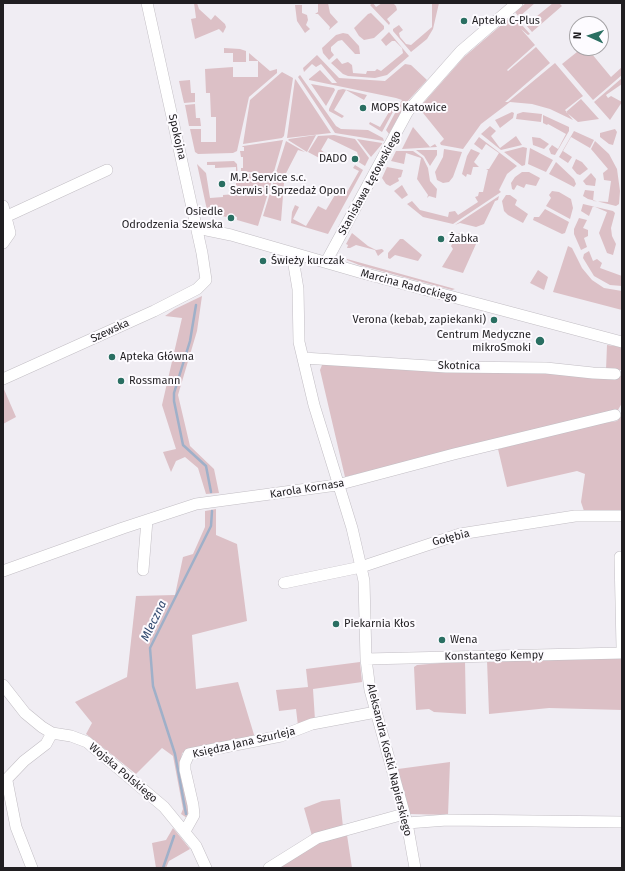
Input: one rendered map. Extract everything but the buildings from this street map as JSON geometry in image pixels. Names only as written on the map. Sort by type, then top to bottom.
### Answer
[{"type":"street","name":"Spokojna","points":[[147,3],[206,272]]},
{"type":"street","name":"Stanisława Łętowskiego","points":[[326,262],[408,111],[461,51],[516,3]]},
{"type":"street","points":[[3,243],[10,233],[4,213],[107,170]]},
{"type":"street","name":"Marcina Radockiego","points":[[197,228],[231,235],[359,272],[622,342]]},
{"type":"street","name":"Aleksandra Kostki Napierskiego","points":[[292,252],[298,289],[298,330],[303,358],[314,405],[337,485],[352,528],[361,566],[364,581],[366,659],[370,690],[406,818],[415,868]]},
{"type":"street","name":"Szewska","points":[[3,379],[154,311],[197,289],[206,280],[206,272]]},
{"type":"street","name":"Skotnica","points":[[303,358],[446,367],[538,367],[593,374],[615,374]]},
{"type":"street","name":"Karola Kornasa","points":[[3,571],[196,504],[337,485],[454,454],[615,415]]},
{"type":"street","name":"Gołębia","points":[[284,583],[361,566],[460,534],[575,516],[622,516]]},
{"type":"street","points":[[143,570],[147,520]]},
{"type":"street","points":[[620,557],[622,647]]},
{"type":"street","name":"Konstantego Kempy","points":[[366,659],[622,653]]},
{"type":"street","name":"Wojska Polskiego","points":[[3,685],[25,713],[52,733],[71,736],[87,742],[164,807],[196,846],[206,868]]},
{"type":"street","name":"Księdza Jana Szurleja","points":[[185,831],[194,815],[185,770],[185,763],[189,754],[282,736],[312,724],[376,712]]},
{"type":"street","points":[[32,868],[16,827],[5,782],[24,761],[46,744],[52,733]]},
{"type":"street","points":[[269,868],[317,838],[406,818],[447,820],[622,822]]},
{"type":"shaded area","points":[[194,3],[197,3],[199,9],[211,20],[215,15],[225,24],[226,27],[223,33],[219,29],[195,39],[191,19],[196,18]]},
{"type":"shaded area","points":[[318,3],[328,3],[330,13],[338,22],[329,30],[330,27],[318,14],[315,14],[318,12]]},
{"type":"shaded area","points":[[373,3],[376,7],[382,3],[393,3],[396,6],[397,10],[387,19],[390,23],[389,25],[370,5]]},
{"type":"shaded area","points":[[432,3],[439,3],[433,29],[427,39],[411,52],[393,31],[393,29],[399,25],[403,30],[399,33],[400,37],[406,44],[411,45],[432,27]]},
{"type":"shaded area","points":[[526,3],[535,3],[519,17],[515,12]]},
{"type":"shaded area","points":[[553,3],[559,3],[562,6],[532,32],[526,25]]},
{"type":"shaded area","points":[[295,5],[302,5],[302,13],[307,15],[308,20],[306,25],[310,29],[305,33],[297,21]]},
{"type":"shaded area","points":[[371,13],[384,26],[384,29],[374,38],[364,40],[359,36],[354,28],[368,14]]},
{"type":"shaded area","points":[[513,15],[530,34],[528,35],[521,29],[535,45],[507,70],[508,71],[536,47],[550,63],[505,102],[508,102],[555,63],[583,96],[565,110],[573,120],[550,109],[532,104],[510,102],[481,124],[463,149],[441,145],[440,143],[444,139],[419,108],[464,57]]},
{"type":"shaded area","points":[[389,32],[409,56],[387,75],[375,78],[348,76],[343,74],[331,63],[337,58],[342,64],[348,62],[352,65],[353,73],[366,74],[367,71],[375,71],[377,69],[381,71],[403,53],[402,48],[395,41],[392,41],[386,46],[381,40]]},
{"type":"shaded area","points":[[343,33],[348,34],[359,46],[360,54],[355,54],[342,40],[338,41],[331,47],[331,51],[334,55],[329,60],[323,53],[322,48],[336,35]]},
{"type":"shaded area","points":[[224,48],[246,51],[246,62],[233,62],[233,53],[224,53]]},
{"type":"shaded area","points":[[249,53],[270,71],[277,69],[277,73],[249,97],[237,151],[233,153],[198,154],[195,152],[190,129],[201,129],[201,142],[216,142],[216,117],[211,117],[210,93],[206,93],[205,69],[233,67],[233,77],[258,77],[258,61],[249,61]]},
{"type":"shaded area","points":[[317,55],[339,78],[385,81],[405,64],[411,65],[427,80],[406,103],[389,134],[386,130],[402,100],[309,80],[320,70],[332,83],[337,83],[321,64],[316,67],[312,64],[304,72],[303,68]]},
{"type":"shaded area","points":[[572,56],[594,56],[611,77],[622,67],[622,75],[593,100],[562,64]]},
{"type":"shaded area","points":[[282,72],[293,78],[284,136],[282,138],[243,144],[250,100]]},
{"type":"shaded area","points":[[300,75],[336,126],[341,129],[368,130],[383,138],[384,141],[335,133],[298,77]]},
{"type":"shaded area","points":[[622,78],[622,84],[606,95],[608,98],[611,96],[622,102],[610,120],[594,102]]},
{"type":"shaded area","points":[[295,79],[296,80],[331,133],[287,138]]},
{"type":"shaded area","points":[[190,80],[191,93],[195,93],[195,102],[184,103],[179,81]]},
{"type":"shaded area","points":[[311,84],[334,88],[335,90],[326,106]]},
{"type":"shaded area","points":[[343,89],[367,95],[364,100],[346,90],[334,110],[344,116],[342,118],[329,111],[329,109],[338,90]]},
{"type":"shaded area","points":[[581,99],[599,119],[578,122],[566,112]]},
{"type":"shaded area","points":[[195,104],[196,118],[200,118],[201,126],[189,126],[185,105]]},
{"type":"shaded area","points":[[392,107],[395,108],[382,132],[369,124],[370,122],[380,127]]},
{"type":"shaded area","points":[[512,112],[514,113],[513,118],[500,128],[495,120]]},
{"type":"shaded area","points":[[523,112],[542,114],[541,122],[516,119],[517,114]]},
{"type":"shaded area","points":[[543,115],[569,127],[569,131],[555,155],[551,154],[549,149],[552,145],[558,149],[566,134],[548,124],[543,123]]},
{"type":"shaded area","points":[[490,126],[496,131],[491,136],[500,148],[516,136],[522,145],[501,150],[481,134]]},
{"type":"shaded area","points":[[413,127],[430,147],[435,144],[437,147],[402,149]]},
{"type":"shaded area","points":[[615,129],[617,132],[613,145],[609,144],[600,137],[600,133]]},
{"type":"shaded area","points":[[574,131],[594,140],[590,148],[571,137],[563,151],[572,157],[568,163],[559,157]]},
{"type":"shaded area","points":[[316,135],[307,152],[288,140],[289,139]]},
{"type":"shaded area","points":[[334,135],[355,139],[369,158],[365,166],[357,161],[359,158],[357,152],[328,138],[321,150],[328,155],[325,161],[308,152],[318,136]]},
{"type":"shaded area","points":[[479,137],[517,166],[507,174],[499,190],[501,192],[453,224],[423,217],[407,204],[412,201],[420,210],[448,217],[449,212],[455,211],[458,215],[478,202],[475,197],[478,196],[479,192],[483,192],[488,170],[486,169],[489,169],[499,153],[486,144],[482,150],[474,144]]},
{"type":"shaded area","points":[[532,137],[540,138],[549,144],[544,149],[533,145]]},
{"type":"shaded area","points":[[357,139],[382,143],[382,144],[371,157]]},
{"type":"shaded area","points":[[283,140],[273,175],[241,171],[241,168],[243,168],[243,157],[241,157],[240,151],[244,151],[243,146]]},
{"type":"shaded area","points":[[286,141],[305,152],[298,150],[283,179],[285,182],[275,176]]},
{"type":"shaded area","points":[[595,141],[609,154],[617,169],[620,191],[619,204],[616,206],[597,201],[608,202],[611,181],[604,180],[603,173],[608,169],[591,149]]},
{"type":"shaded area","points":[[523,147],[527,148],[525,165],[522,166],[504,152]]},
{"type":"shaded area","points":[[530,148],[553,160],[546,172],[528,164]]},
{"type":"shaded area","points":[[444,149],[462,152],[453,177],[449,182],[443,183],[437,180],[435,172],[443,157]]},
{"type":"shaded area","points":[[471,149],[480,153],[474,162],[479,167],[473,167],[471,175],[467,174],[466,177],[462,174],[467,156]]},
{"type":"shaded area","points":[[416,150],[437,150],[437,155],[430,166],[424,156]]},
{"type":"shaded area","points":[[396,151],[413,151],[423,158],[428,168],[430,181],[437,189],[436,198],[429,196],[427,198],[428,195],[417,179],[421,158],[406,153],[404,164],[391,161]]},
{"type":"shaded area","points":[[576,159],[582,162],[588,169],[580,175],[577,174],[572,168]]},
{"type":"shaded area","points":[[234,161],[237,164],[238,179],[244,179],[244,173],[273,177],[258,226],[237,220],[237,217],[231,215],[230,218],[211,213],[207,210],[197,164],[206,173],[210,198],[223,197],[223,195],[236,194],[236,167],[215,168],[215,165],[207,165],[207,162]]},
{"type":"shaded area","points":[[556,162],[574,179],[576,184],[574,187],[549,174]]},
{"type":"shaded area","points":[[355,165],[363,170],[328,234],[291,223],[292,212],[295,205],[299,207],[293,219],[306,226],[318,206],[326,210],[339,188],[347,192],[359,171],[353,168]]},
{"type":"shaded area","points":[[387,167],[403,170],[401,177],[398,178],[399,181],[390,186],[386,184],[382,178]]},
{"type":"shaded area","points":[[522,172],[529,172],[540,178],[536,186],[526,184],[524,188],[517,185],[514,190],[512,189],[511,183],[515,177]]},
{"type":"shaded area","points":[[591,173],[596,179],[595,186],[586,185],[583,181]]},
{"type":"shaded area","points":[[275,177],[284,183],[281,221],[263,216]]},
{"type":"shaded area","points":[[402,185],[408,195],[402,199],[394,191]]},
{"type":"shaded area","points":[[585,190],[594,191],[593,200],[583,196]]},
{"type":"shaded area","points":[[552,191],[559,192],[571,199],[573,208],[570,219],[546,206],[551,198],[549,195]]},
{"type":"shaded area","points":[[506,195],[510,195],[517,200],[515,205],[528,214],[523,223],[508,215],[504,211],[502,201]]},
{"type":"shaded area","points":[[499,196],[484,224],[476,227],[460,223],[455,225]]},
{"type":"shaded area","points":[[583,204],[593,206],[589,216],[581,211]]},
{"type":"shaded area","points":[[595,207],[613,211],[615,213],[611,228],[612,236],[616,244],[613,255],[607,253],[599,233],[607,212]]},
{"type":"shaded area","points":[[545,209],[569,222],[565,233],[562,234],[533,220],[534,217],[539,217]]},
{"type":"shaded area","points":[[579,218],[587,220],[583,228],[588,230],[588,236],[584,238],[587,247],[581,250],[574,234],[574,229]]},
{"type":"shaded area","points":[[352,233],[368,246],[376,250],[382,249],[384,251],[378,256],[375,250],[356,245],[347,248],[348,245],[346,244]]},
{"type":"shaded area","points":[[459,233],[473,237],[476,244],[463,273],[442,267],[453,249],[451,246]]},
{"type":"shaded area","points":[[400,239],[403,239],[422,255],[418,261],[395,255],[390,259],[388,258],[388,253]]},
{"type":"shaded area","points":[[568,246],[572,248],[582,268],[592,280],[604,288],[622,291],[622,310],[553,292]]},
{"type":"shaded area","points":[[589,251],[593,261],[597,259],[602,263],[600,268],[622,276],[622,286],[610,285],[594,276],[583,258],[584,254]]},
{"type":"shaded area","points":[[347,260],[455,289],[452,290],[359,265]]},
{"type":"shaded area","points":[[538,270],[548,277],[544,290],[530,283]]},
{"type":"shaded area","points":[[202,296],[197,331],[178,395],[190,446],[214,469],[219,493],[206,494],[198,468],[185,457],[176,461],[171,472],[163,452],[176,449],[162,405],[182,318],[165,316],[175,309]]},
{"type":"shaded area","points":[[607,345],[622,347],[622,370],[606,370]]},
{"type":"shaded area","points":[[324,364],[544,373],[588,377],[622,376],[622,403],[618,410],[345,477],[320,370]]},
{"type":"shaded area","points":[[3,387],[16,417],[3,424]]},
{"type":"shaded area","points":[[622,415],[622,512],[584,511],[581,502],[585,474],[577,471],[507,487],[498,449],[597,424],[617,421]]},
{"type":"shaded area","points":[[216,509],[216,535],[237,544],[247,621],[192,635],[196,689],[238,682],[255,738],[188,750],[182,753],[181,761],[190,812],[187,818],[181,814],[183,809],[173,756],[162,748],[136,774],[86,734],[92,723],[75,702],[127,677],[136,596],[175,595],[183,557],[193,554],[205,527],[205,511]]},
{"type":"shaded area","points":[[622,657],[622,710],[549,708],[489,714],[487,660]]},
{"type":"shaded area","points":[[465,661],[466,714],[434,712],[429,709],[416,710],[414,667],[417,665]]},
{"type":"shaded area","points":[[360,662],[362,682],[313,689],[315,720],[298,726],[296,709],[279,711],[276,690],[308,687],[306,669]]},
{"type":"shaded area","points":[[450,762],[448,815],[409,814],[398,769]]},
{"type":"shaded area","points":[[340,799],[343,827],[312,836],[304,808],[322,801]]},
{"type":"shaded area","points":[[173,828],[190,849],[169,861],[166,868],[156,868],[152,843],[166,840]]},
{"type":"shaded area","points":[[347,835],[352,868],[274,868],[308,846]]},
{"type":"waterway","name":"Mleczna","points":[[196,305],[190,341],[174,393],[174,401],[183,445],[206,466],[211,492]]},
{"type":"waterway","name":"Mleczna","points":[[186,814],[175,754],[153,686],[150,648],[211,526],[212,511]]},
{"type":"waterway","name":"Mleczna","points":[[163,868],[174,836]]},
{"type":"place","name":"Apteka C-Plus","points":[[464,21]]},
{"type":"place","name":"MOPS Katowice","points":[[363,108]]},
{"type":"place","name":"DADO","points":[[355,159]]},
{"type":"place","name":"M.P. Service s.c. Serwis i Sprzedaż Opon","points":[[222,184]]},
{"type":"place","name":"Osiedle Odrodzenia Szewska","points":[[231,218]]},
{"type":"place","name":"Żabka","points":[[441,239]]},
{"type":"place","name":"Świeży kurczak","points":[[263,261]]},
{"type":"place","name":"Verona (kebab, zapiekanki)","points":[[494,320]]},
{"type":"place","name":"Centrum Medyczne mikroSmoki","points":[[540,341]]},
{"type":"place","name":"Apteka Główna","points":[[112,357]]},
{"type":"place","name":"Rossmann","points":[[121,381]]},
{"type":"place","name":"Piekarnia Kłos","points":[[336,624]]},
{"type":"place","name":"Wena","points":[[442,640]]}]
